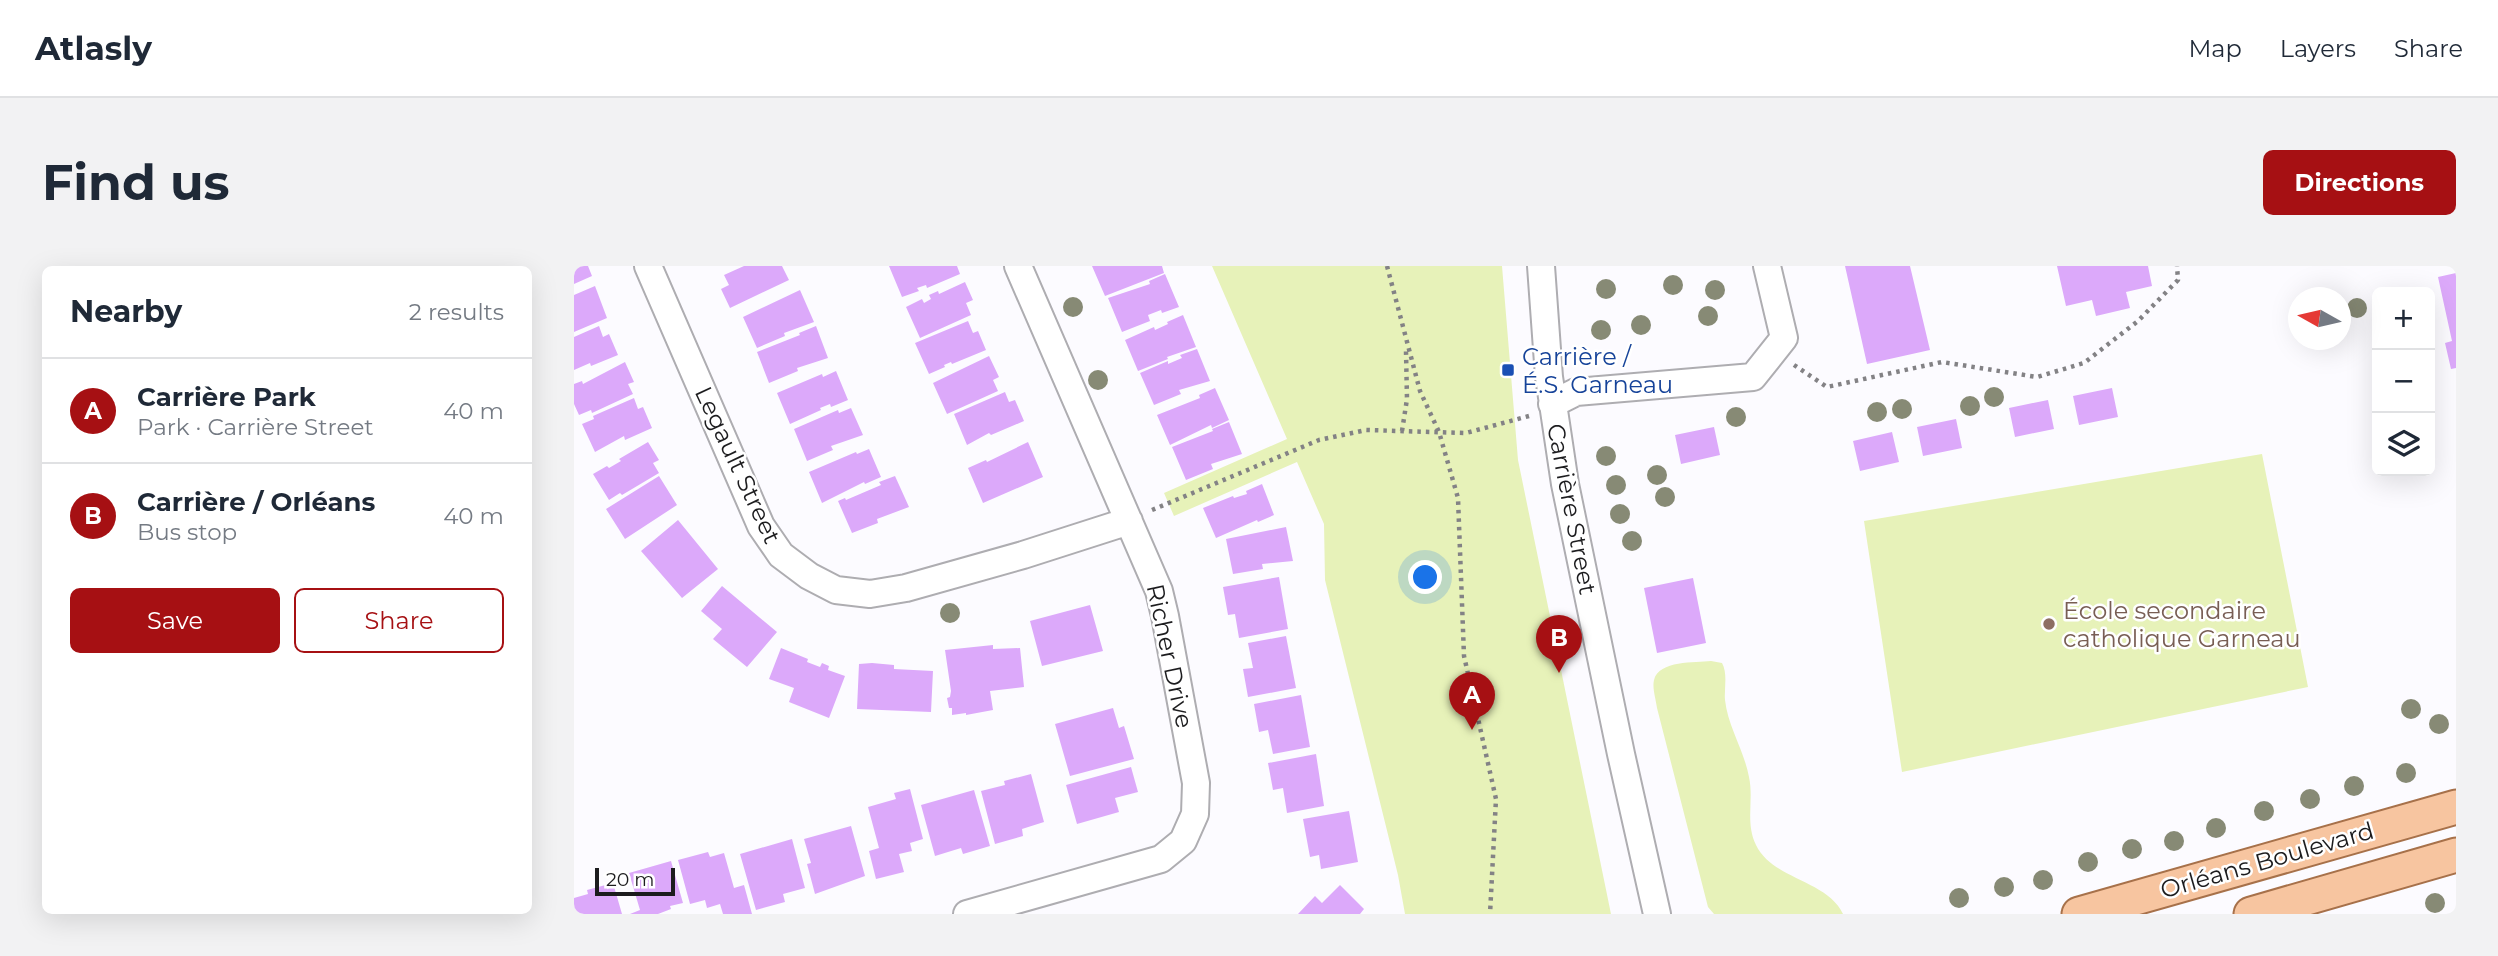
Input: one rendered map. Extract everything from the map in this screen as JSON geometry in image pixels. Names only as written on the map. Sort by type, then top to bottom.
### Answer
[{"type":"main road","name":"Orléans Boulevard","points":[[2079,914],[2456,807]]},
{"type":"main road","name":"Orléans Boulevard","points":[[2251,914],[2456,855]]},
{"type":"street","name":"Legault Street","points":[[648,266],[761,526],[781,555],[809,576],[836,590],[870,594],[906,588],[1129,521]]},
{"type":"street","name":"Richer Drive","points":[[967,914],[1161,859],[1183,841],[1195,814],[1196,783],[1166,616],[1158,591],[1018,266]]},
{"type":"street","name":"Carrière Street","points":[[1541,266],[1553,407],[1565,484],[1657,914]]},
{"type":"street","points":[[1553,407],[1576,392],[1753,377],[1784,338],[1767,266]]},
{"type":"path","points":[[1773,351],[1827,387],[1941,362],[2037,377],[2084,363],[2138,321],[2178,280],[2177,266]]},
{"type":"path","points":[[1386,267],[1420,391],[1439,432],[1458,498],[1464,656],[1496,799],[1490,914]]},
{"type":"path","points":[[1402,431],[1407,399],[1406,344]]},
{"type":"path","points":[[1129,521],[1319,440],[1366,430],[1466,433],[1553,407]]},
{"type":"green space","points":[[1212,266],[1502,266],[1518,460],[1611,914],[1405,914],[1398,875],[1325,580],[1324,524],[1297,462],[1174,516],[1164,493],[1287,439]]},
{"type":"green space","points":[[2262,454],[2308,687],[1902,772],[1864,521]]},
{"type":"green space","points":[[1711,661],[1722,663],[1724,667],[1727,710],[1749,777],[1750,820],[1756,845],[1764,857],[1775,866],[1825,894],[1843,914],[1714,914],[1708,907],[1657,708],[1654,680],[1657,674],[1670,666]]},
{"type":"building","points":[[574,266],[588,266],[592,276],[574,284]]},
{"type":"building","points":[[744,266],[782,266],[789,280],[730,308],[721,289],[729,285],[724,275]]},
{"type":"building","points":[[889,266],[957,266],[960,274],[927,288],[926,285],[917,288],[919,291],[902,297]]},
{"type":"building","points":[[1092,266],[1162,266],[1164,273],[1105,296]]},
{"type":"building","points":[[1845,266],[1910,266],[1930,350],[1867,364]]},
{"type":"building","points":[[2057,266],[2148,266],[2152,286],[2126,292],[2130,308],[2096,316],[2092,300],[2066,306]]},
{"type":"building","points":[[2456,273],[2456,368],[2451,369],[2445,343],[2452,341],[2438,277]]},
{"type":"building","points":[[1165,274],[1179,307],[1148,315],[1150,321],[1122,332],[1108,298],[1150,284],[1149,281]]},
{"type":"building","points":[[965,282],[973,300],[966,303],[971,315],[920,338],[906,307],[922,299],[924,303],[931,299],[929,295],[938,291],[939,294]]},
{"type":"building","points":[[595,286],[607,318],[574,332],[574,295]]},
{"type":"building","points":[[800,290],[814,322],[784,333],[785,336],[757,348],[743,317]]},
{"type":"building","points":[[1183,315],[1196,347],[1138,371],[1125,340],[1154,327],[1155,330]]},
{"type":"building","points":[[968,321],[973,333],[978,331],[986,350],[952,364],[951,362],[929,374],[915,343]]},
{"type":"building","points":[[599,326],[603,337],[609,334],[618,355],[574,370],[574,337]]},
{"type":"building","points":[[816,326],[828,358],[797,368],[798,371],[769,383],[757,352]]},
{"type":"building","points":[[1197,349],[1210,381],[1179,390],[1181,394],[1154,405],[1140,373],[1168,361],[1168,364],[1182,358],[1180,355]]},
{"type":"building","points":[[989,356],[999,377],[993,380],[998,391],[947,414],[933,383]]},
{"type":"building","points":[[625,362],[634,382],[628,384],[633,394],[592,413],[591,410],[579,415],[574,404],[574,384],[582,381],[583,384]]},
{"type":"building","points":[[836,371],[848,400],[820,408],[821,410],[790,424],[777,393]]},
{"type":"building","points":[[1215,388],[1229,420],[1212,428],[1211,425],[1170,445],[1157,415],[1200,398],[1199,395]]},
{"type":"building","points":[[2112,388],[2118,417],[2079,425],[2073,396]]},
{"type":"building","points":[[1005,392],[1009,402],[1015,400],[1024,421],[991,435],[989,433],[967,445],[954,414]]},
{"type":"building","points":[[634,398],[638,409],[643,407],[652,428],[625,440],[624,436],[595,452],[582,424],[594,419],[593,416]]},
{"type":"building","points":[[2048,400],[2054,429],[2015,437],[2009,408]]},
{"type":"building","points":[[851,408],[863,435],[831,446],[833,450],[807,461],[794,429],[838,410],[839,413]]},
{"type":"building","points":[[1956,419],[1962,448],[1923,456],[1917,427]]},
{"type":"building","points":[[1229,422],[1242,454],[1211,464],[1213,469],[1186,480],[1172,447]]},
{"type":"building","points":[[1714,427],[1720,455],[1681,464],[1675,435]]},
{"type":"building","points":[[1892,432],[1899,462],[1860,471],[1853,441]]},
{"type":"building","points":[[648,442],[659,460],[653,463],[659,473],[609,500],[593,474],[607,466],[609,468]]},
{"type":"building","points":[[1028,442],[1043,477],[983,503],[968,468]]},
{"type":"building","points":[[869,449],[881,477],[865,484],[864,482],[822,503],[809,472]]},
{"type":"building","points":[[659,476],[677,505],[625,539],[606,509]]},
{"type":"building","points":[[895,476],[909,507],[877,519],[878,523],[852,533],[838,501],[881,485],[879,482]]},
{"type":"building","points":[[1262,484],[1274,515],[1216,538],[1203,508],[1233,496],[1234,498],[1247,494],[1246,491]]},
{"type":"building","points":[[678,520],[718,569],[682,598],[641,551]]},
{"type":"building","points":[[1286,527],[1293,561],[1262,564],[1263,569],[1233,574],[1226,539]]},
{"type":"building","points":[[1279,577],[1288,629],[1239,638],[1235,614],[1228,615],[1223,587]]},
{"type":"building","points":[[1693,578],[1706,643],[1657,653],[1644,588]]},
{"type":"building","points":[[722,586],[777,632],[747,667],[713,639],[722,629],[701,611]]},
{"type":"building","points":[[1090,605],[1103,651],[1042,666],[1030,621]]},
{"type":"building","points":[[1286,636],[1296,688],[1248,697],[1243,669],[1253,668],[1248,643]]},
{"type":"building","points":[[993,645],[993,649],[1020,648],[1024,687],[990,691],[993,710],[952,715],[947,698],[950,697],[951,691],[945,650]]},
{"type":"building","points":[[781,648],[820,667],[822,663],[829,666],[828,670],[845,676],[829,718],[789,702],[794,688],[769,679]]},
{"type":"building","points":[[859,664],[894,665],[894,669],[933,671],[931,712],[857,709]]},
{"type":"building","points":[[1301,695],[1310,747],[1273,754],[1268,730],[1259,732],[1254,704]]},
{"type":"building","points":[[1113,708],[1119,728],[1124,726],[1134,759],[1070,776],[1055,724]]},
{"type":"building","points":[[1316,754],[1324,806],[1287,813],[1283,788],[1273,790],[1268,763]]},
{"type":"building","points":[[1131,767],[1138,792],[1115,798],[1119,812],[1077,824],[1066,785]]},
{"type":"building","points":[[1031,774],[1044,822],[1022,829],[1023,836],[995,844],[981,791]]},
{"type":"building","points":[[910,789],[923,839],[910,843],[912,851],[899,854],[904,872],[876,879],[869,851],[879,848],[868,807],[896,799],[894,793]]},
{"type":"building","points":[[974,790],[990,846],[963,854],[961,848],[935,856],[921,805]]},
{"type":"building","points":[[1349,811],[1358,862],[1321,869],[1319,855],[1310,857],[1303,819]]},
{"type":"building","points":[[851,826],[865,876],[815,894],[807,864],[811,863],[804,839]]},
{"type":"building","points":[[792,839],[805,888],[783,894],[785,902],[756,910],[740,854]]},
{"type":"building","points":[[708,852],[710,857],[724,853],[734,888],[744,885],[752,914],[723,914],[720,904],[707,908],[705,900],[690,904],[678,860]]},
{"type":"building","points":[[671,861],[683,903],[670,906],[671,909],[658,914],[630,914],[640,910],[629,873]]},
{"type":"building","points":[[613,883],[622,914],[574,914],[574,898],[588,894],[587,890]]},
{"type":"building","points":[[1340,885],[1364,909],[1360,914],[1298,914],[1315,896],[1322,903]]},
{"type":"place","name":"Carrière / É.S. Garneau","points":[[1508,370]]},
{"type":"place","name":"École secondaire catholique Garneau","points":[[2049,624]]},
{"type":"place","name":"Carrière / Orléans","points":[[1559,673]]},
{"type":"place","name":"Carrière Park","points":[[1472,730]]}]
